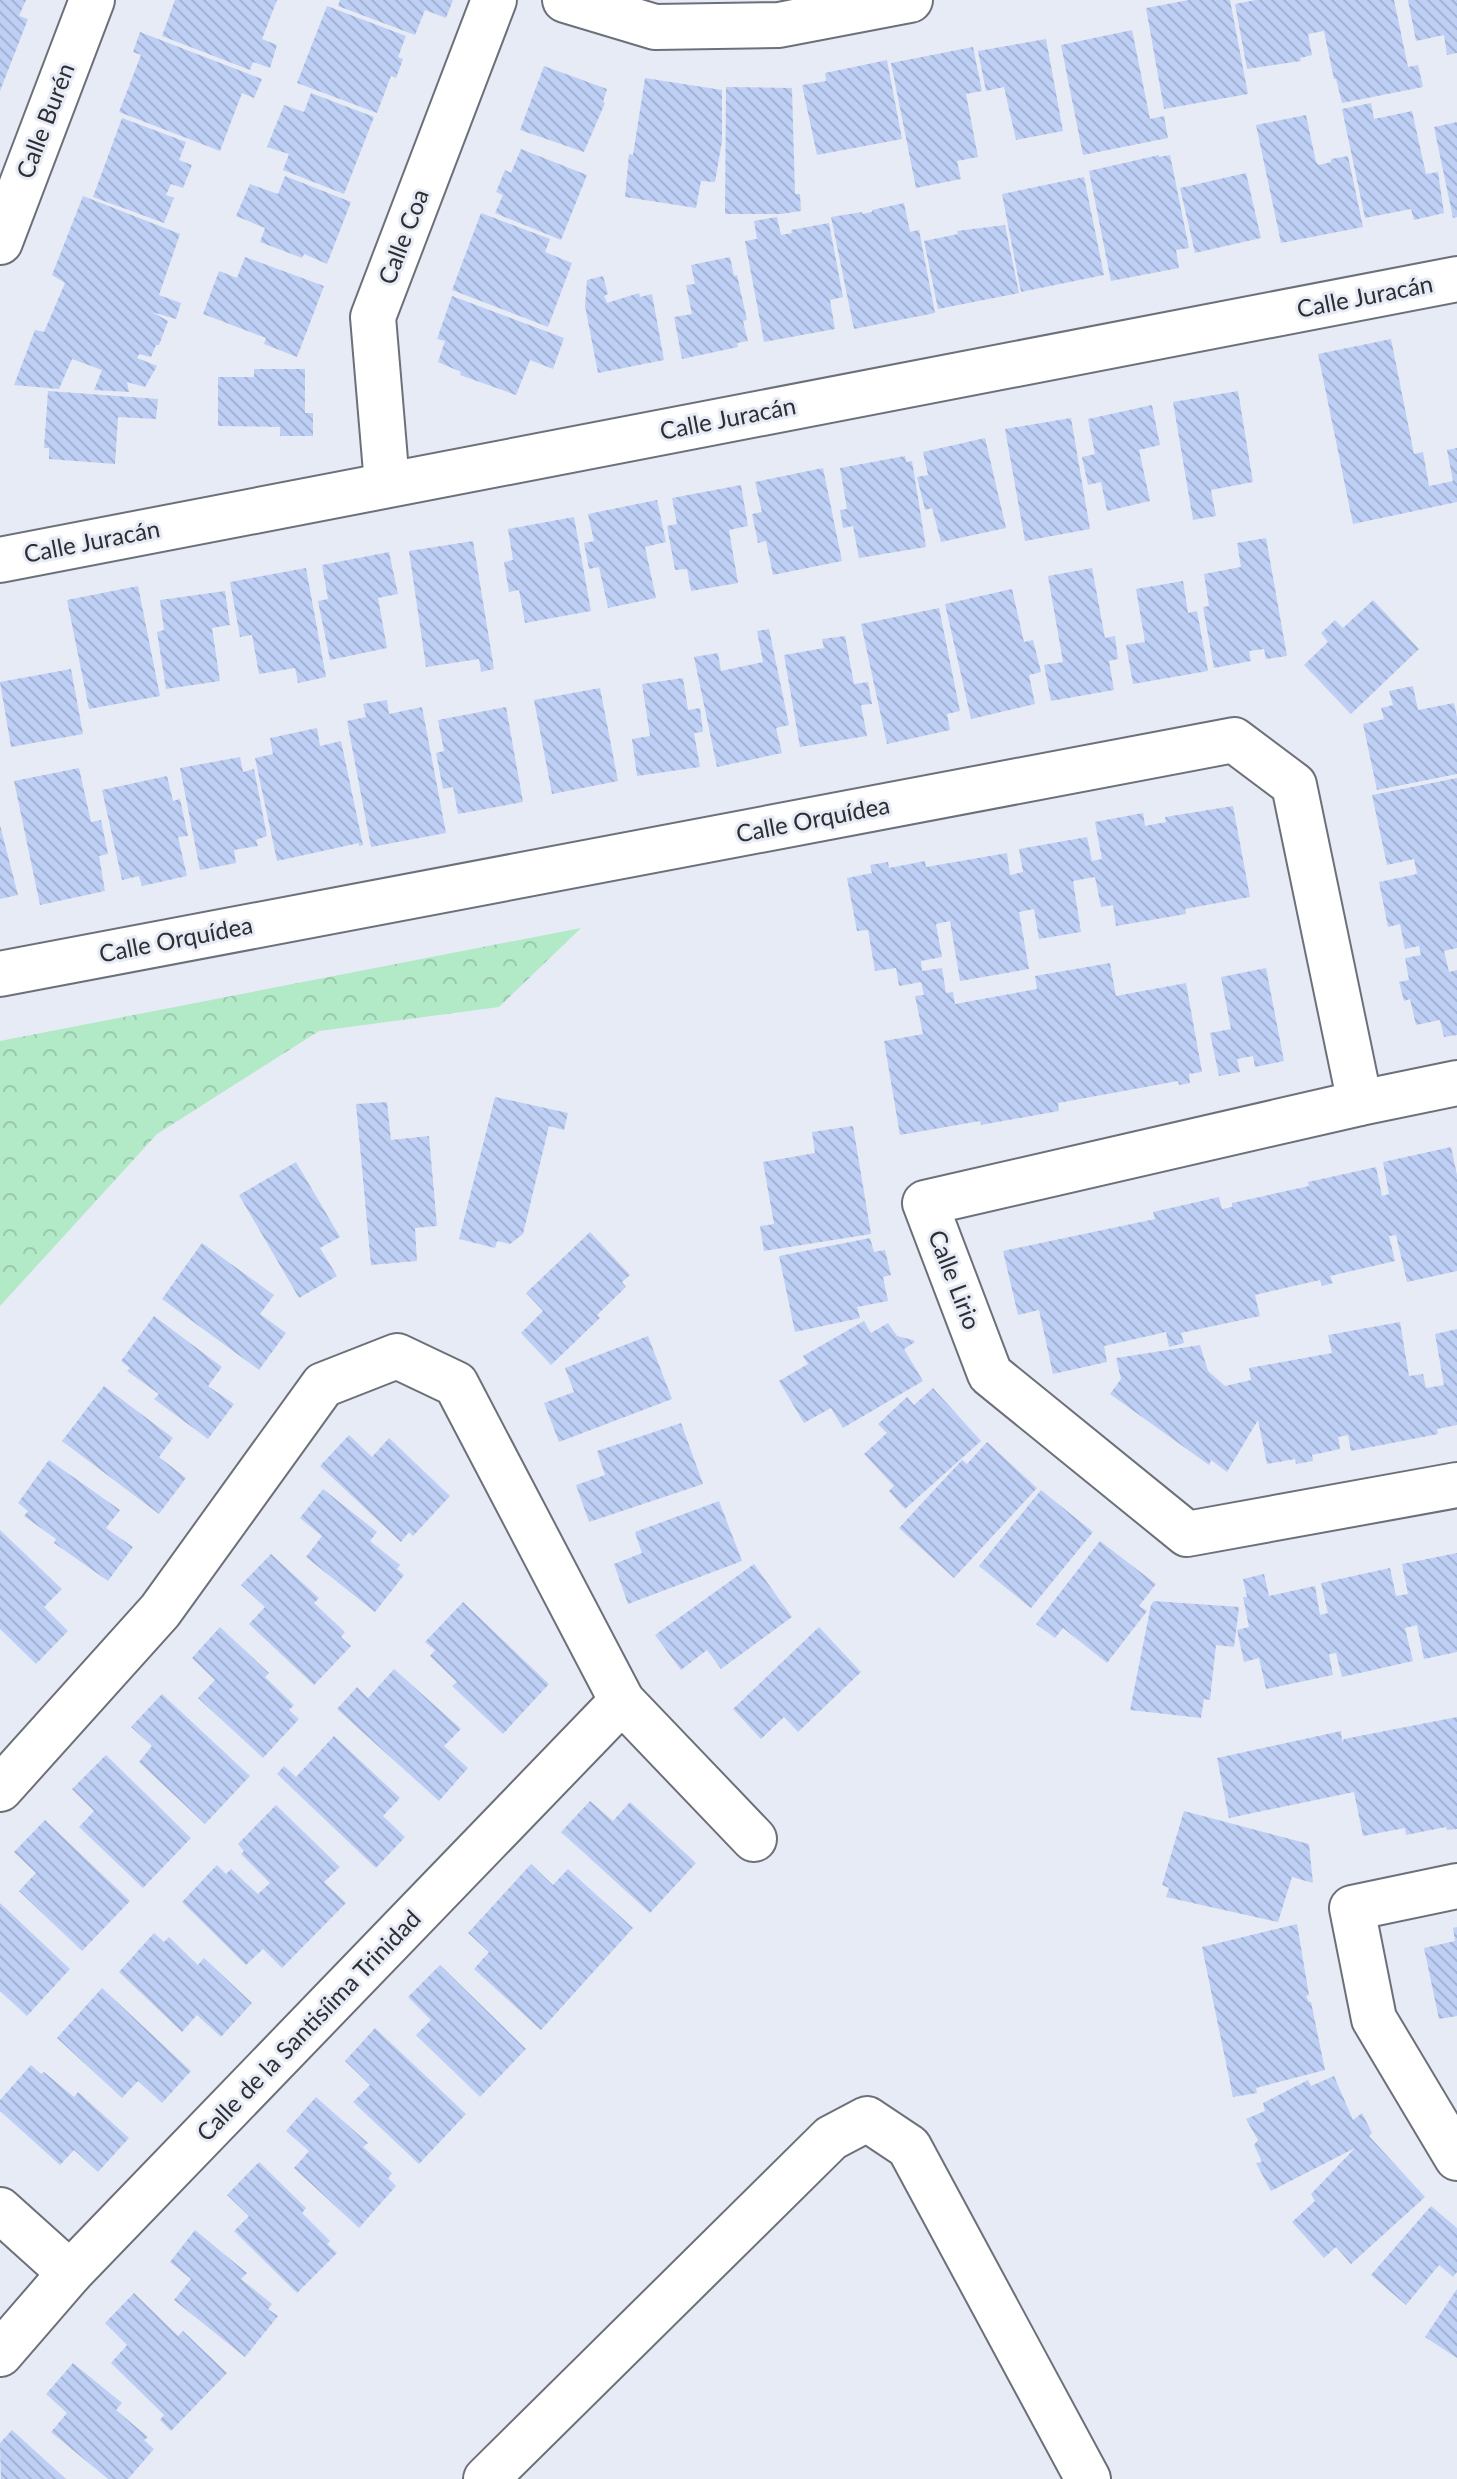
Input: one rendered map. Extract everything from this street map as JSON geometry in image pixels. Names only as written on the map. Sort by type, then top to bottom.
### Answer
[{"type":"street","name":"Calle Burén","points":[[0,242],[92,0]]},
{"type":"street","name":"Calle Coa","points":[[387,484],[373,317],[494,0]]},
{"type":"street","points":[[565,0],[655,27],[779,25],[910,0]]},
{"type":"street","name":"Calle Juracán","points":[[0,560],[1457,279]]},
{"type":"street","name":"Calle Orquídea","points":[[0,974],[1234,740],[1294,785],[1360,1103]]},
{"type":"street","name":"Calle Lirio","points":[[1457,1083],[925,1203],[990,1374],[1187,1534],[1457,1485]]},
{"type":"street","points":[[0,1789],[160,1611],[323,1385],[397,1356],[456,1384],[622,1701],[754,1839]]},
{"type":"street","name":"Calle de la Santisíima Trinidad","points":[[0,2354],[70,2273],[622,1701]]},
{"type":"street","points":[[1457,1886],[1352,1908],[1374,2019],[1457,2158]]},
{"type":"street","points":[[498,2476],[831,2138],[867,2119],[909,2147],[1088,2479]]},
{"type":"street","points":[[0,2210],[70,2273]]},
{"type":"green space","points":[[581,928],[499,1007],[319,1031],[157,1134],[0,1306],[0,1041]]},
{"type":"building","points":[[0,0],[26,0],[19,16],[28,19],[0,91]]},
{"type":"building","points":[[175,0],[277,0],[262,39],[277,45],[270,68],[253,62],[250,70],[162,36]]},
{"type":"building","points":[[340,0],[453,0],[446,18],[425,10],[415,35],[338,6]]},
{"type":"building","points":[[1189,0],[1230,0],[1248,94],[1164,109],[1146,8]]},
{"type":"building","points":[[1256,0],[1394,0],[1408,67],[1418,65],[1423,87],[1342,103],[1324,31],[1308,34],[1312,55],[1300,58],[1301,61],[1247,69],[1235,4]]},
{"type":"building","points":[[1408,0],[1457,0],[1457,53],[1447,55],[1444,35],[1416,41]]},
{"type":"building","points":[[327,6],[406,36],[398,57],[403,59],[396,78],[391,76],[377,113],[297,83]]},
{"type":"building","points":[[1132,30],[1150,119],[1164,116],[1168,138],[1083,155],[1061,45]]},
{"type":"building","points":[[140,32],[262,79],[254,98],[242,93],[220,151],[119,112],[141,55],[133,52]]},
{"type":"building","points":[[1046,39],[1063,131],[1016,140],[1004,87],[986,91],[978,51]]},
{"type":"building","points":[[973,47],[982,91],[966,94],[978,157],[957,161],[961,179],[916,188],[891,63]]},
{"type":"building","points":[[887,60],[902,139],[817,155],[802,85],[826,81],[825,73]]},
{"type":"building","points":[[544,66],[607,89],[605,103],[584,152],[520,130]]},
{"type":"building","points":[[645,78],[722,90],[722,141],[715,182],[701,181],[696,208],[625,197],[629,154],[633,155]]},
{"type":"building","points":[[726,87],[792,88],[795,194],[800,194],[801,211],[725,214]]},
{"type":"building","points":[[311,93],[374,117],[344,194],[283,170],[289,154],[267,147],[284,105],[304,112]]},
{"type":"building","points":[[1371,103],[1374,119],[1412,111],[1426,174],[1438,172],[1444,213],[1414,220],[1411,209],[1365,218],[1342,109]]},
{"type":"building","points":[[1306,115],[1319,165],[1348,156],[1363,227],[1281,243],[1256,125]]},
{"type":"building","points":[[122,118],[186,142],[179,160],[192,165],[183,188],[171,184],[166,195],[174,198],[164,223],[93,197]]},
{"type":"building","points":[[1457,122],[1457,217],[1453,218],[1434,127]]},
{"type":"building","points":[[521,149],[587,175],[561,240],[495,213],[503,195],[496,192],[505,170],[511,173]]},
{"type":"building","points":[[1170,155],[1189,248],[1176,250],[1179,268],[1111,281],[1089,171]]},
{"type":"building","points":[[1246,173],[1261,238],[1195,253],[1180,188]]},
{"type":"building","points":[[285,176],[351,202],[327,264],[260,242],[265,228],[236,216],[250,184],[278,194]]},
{"type":"building","points":[[1084,177],[1104,275],[1021,292],[1002,194]]},
{"type":"building","points":[[83,196],[180,234],[159,295],[181,303],[176,319],[152,312],[168,321],[151,357],[139,354],[137,358],[157,366],[145,387],[127,382],[129,392],[94,390],[102,370],[72,359],[59,389],[14,385],[35,330],[44,332],[65,283],[52,275]]},
{"type":"building","points":[[904,203],[910,232],[919,230],[935,313],[854,329],[831,217],[862,214]]},
{"type":"building","points":[[481,213],[550,239],[545,252],[572,263],[548,327],[452,290]]},
{"type":"building","points":[[777,217],[781,235],[792,233],[791,230],[829,223],[843,297],[830,300],[835,329],[764,342],[745,241],[757,239],[754,221]]},
{"type":"building","points":[[1005,225],[1019,293],[938,309],[924,241],[958,234],[957,231]]},
{"type":"building","points":[[245,257],[324,286],[297,357],[264,344],[266,338],[203,314],[219,271],[237,278]]},
{"type":"building","points":[[730,257],[747,320],[743,321],[748,341],[737,343],[738,347],[682,359],[674,317],[692,314],[686,285],[695,284],[691,265]]},
{"type":"building","points":[[603,276],[607,303],[639,293],[640,297],[652,294],[664,360],[598,373],[585,306],[587,280]]},
{"type":"building","points":[[452,296],[564,338],[553,369],[530,360],[516,395],[460,375],[461,372],[438,362],[445,341],[437,339]]},
{"type":"building","points":[[1391,339],[1414,454],[1423,452],[1429,486],[1453,481],[1447,450],[1457,448],[1457,502],[1353,524],[1318,354]]},
{"type":"building","points":[[254,369],[305,369],[305,413],[313,413],[313,436],[280,436],[280,427],[218,426],[218,377],[254,377]]},
{"type":"building","points":[[48,391],[158,399],[156,419],[118,417],[115,464],[49,459],[49,448],[44,448]]},
{"type":"building","points":[[1238,391],[1253,482],[1211,490],[1216,516],[1193,520],[1173,402]]},
{"type":"building","points":[[1152,405],[1160,445],[1139,450],[1150,501],[1107,511],[1101,482],[1088,485],[1082,457],[1095,454],[1088,419]]},
{"type":"building","points":[[1071,418],[1090,529],[1025,541],[1005,429]]},
{"type":"building","points":[[985,438],[1006,528],[941,542],[932,508],[925,510],[917,477],[928,475],[923,452]]},
{"type":"building","points":[[905,456],[906,462],[912,461],[926,547],[859,558],[853,526],[843,528],[840,510],[847,509],[840,468]]},
{"type":"building","points":[[823,468],[842,561],[773,575],[766,541],[758,543],[752,514],[762,512],[755,482]]},
{"type":"building","points":[[741,485],[748,526],[729,530],[738,583],[691,591],[687,569],[675,570],[667,526],[677,524],[672,498]]},
{"type":"building","points":[[657,500],[666,542],[645,547],[656,598],[608,608],[599,567],[589,569],[584,543],[594,541],[588,514]]},
{"type":"building","points":[[574,517],[591,611],[525,623],[519,590],[509,592],[504,562],[513,560],[508,529]]},
{"type":"building","points":[[1266,538],[1287,656],[1266,659],[1264,649],[1249,651],[1251,661],[1214,668],[1203,607],[1209,606],[1204,574],[1241,567],[1237,543]]},
{"type":"building","points":[[473,541],[494,669],[481,672],[479,659],[426,667],[409,551]]},
{"type":"building","points":[[389,552],[398,594],[378,598],[387,648],[330,660],[318,601],[328,599],[322,565]]},
{"type":"building","points":[[306,568],[326,677],[298,683],[295,668],[259,674],[252,635],[240,637],[230,582]]},
{"type":"building","points":[[1092,568],[1105,638],[1115,636],[1118,659],[1109,661],[1114,690],[1051,701],[1044,665],[1063,662],[1048,576]]},
{"type":"building","points":[[1183,581],[1188,613],[1197,611],[1208,671],[1133,684],[1126,645],[1145,642],[1136,589]]},
{"type":"building","points":[[138,586],[160,696],[89,709],[67,600]]},
{"type":"building","points":[[1012,589],[1024,642],[1033,640],[1041,672],[1029,675],[1035,704],[971,719],[945,604]]},
{"type":"building","points":[[225,591],[230,625],[212,628],[220,681],[166,689],[157,632],[164,630],[160,600]]},
{"type":"building","points":[[1373,600],[1419,649],[1351,714],[1304,665],[1328,642],[1321,633],[1335,620],[1343,628]]},
{"type":"building","points":[[939,608],[960,711],[947,714],[950,730],[887,744],[861,624]]},
{"type":"building","points":[[769,629],[789,725],[776,728],[782,753],[717,767],[694,657],[718,653],[721,671],[763,662],[757,631]]},
{"type":"building","points":[[845,636],[854,684],[868,682],[872,704],[861,705],[867,736],[800,747],[784,655],[824,648],[822,639]]},
{"type":"building","points":[[71,669],[83,734],[11,747],[0,682]]},
{"type":"building","points":[[683,678],[688,710],[700,708],[703,732],[694,733],[700,767],[637,776],[632,739],[650,736],[642,684]]},
{"type":"building","points":[[1413,686],[1418,710],[1454,703],[1457,717],[1457,774],[1377,790],[1363,724],[1384,719],[1381,708],[1393,705],[1389,691]]},
{"type":"building","points":[[600,688],[618,781],[552,794],[534,700]]},
{"type":"building","points":[[387,700],[389,714],[422,707],[446,833],[371,847],[347,721],[366,717],[363,704]]},
{"type":"building","points":[[506,707],[523,802],[458,814],[453,787],[443,789],[436,753],[444,751],[438,720]]},
{"type":"building","points":[[317,728],[320,746],[341,741],[363,845],[359,846],[359,843],[277,861],[255,758],[273,754],[270,738]]},
{"type":"building","points":[[240,757],[243,772],[254,769],[267,836],[256,840],[258,846],[234,850],[236,863],[200,870],[180,768]]},
{"type":"building","points":[[79,768],[91,822],[101,820],[108,854],[99,856],[105,891],[40,905],[14,781]]},
{"type":"building","points":[[167,776],[173,801],[180,799],[188,836],[178,837],[187,876],[142,886],[139,876],[122,880],[102,790]]},
{"type":"building","points":[[1457,778],[1457,948],[1444,951],[1449,972],[1457,970],[1457,1035],[1444,1037],[1440,1020],[1416,1025],[1410,999],[1404,1001],[1399,982],[1409,980],[1405,958],[1421,955],[1419,946],[1405,949],[1400,924],[1388,927],[1379,882],[1417,874],[1414,859],[1387,865],[1372,795]]},
{"type":"building","points":[[1233,806],[1250,897],[1185,909],[1186,914],[1116,926],[1113,905],[1101,907],[1095,877],[1073,881],[1081,932],[1039,939],[1034,909],[1019,912],[1029,969],[960,981],[950,921],[936,924],[942,957],[921,961],[922,971],[942,968],[946,993],[953,992],[955,1004],[1037,989],[1035,976],[1110,963],[1116,996],[1186,983],[1202,1072],[1189,1074],[1190,1083],[1179,1085],[1178,1081],[1058,1103],[1059,1111],[900,1135],[884,1041],[923,1034],[915,996],[924,995],[921,982],[899,986],[896,968],[875,971],[868,930],[857,931],[847,878],[872,873],[870,865],[888,862],[889,868],[925,861],[926,867],[1007,853],[1010,875],[1023,872],[1019,849],[1087,837],[1092,861],[1102,859],[1095,822],[1143,813],[1145,826],[1166,822],[1165,817]]},
{"type":"building","points":[[0,825],[18,895],[0,899]]},
{"type":"building","points":[[1266,968],[1284,1061],[1255,1067],[1253,1056],[1237,1059],[1240,1072],[1219,1076],[1210,1033],[1231,1029],[1221,977]]},
{"type":"building","points":[[495,1097],[568,1113],[564,1130],[549,1126],[523,1234],[510,1244],[497,1241],[495,1248],[459,1239]]},
{"type":"building","points":[[387,1102],[391,1140],[429,1136],[437,1226],[415,1228],[417,1261],[371,1265],[356,1104]]},
{"type":"building","points":[[853,1126],[871,1234],[764,1251],[760,1226],[774,1224],[763,1162],[815,1153],[812,1132]]},
{"type":"building","points":[[1451,1147],[1457,1175],[1457,1271],[1407,1282],[1396,1235],[1389,1236],[1395,1261],[1330,1276],[1333,1283],[1322,1286],[1320,1280],[1255,1295],[1260,1316],[1181,1333],[1184,1343],[1169,1347],[1166,1332],[1104,1346],[1107,1362],[1053,1374],[1039,1310],[1018,1315],[1003,1251],[1155,1219],[1153,1212],[1219,1197],[1222,1209],[1232,1207],[1232,1203],[1376,1167],[1382,1196],[1389,1194],[1383,1162]]},
{"type":"building","points":[[296,1162],[340,1237],[320,1248],[337,1276],[299,1298],[239,1195]]},
{"type":"building","points":[[590,1232],[630,1275],[622,1282],[626,1287],[597,1315],[600,1318],[551,1365],[521,1333],[543,1311],[526,1293]]},
{"type":"building","points":[[870,1238],[874,1252],[885,1250],[891,1275],[883,1277],[888,1301],[857,1307],[860,1318],[795,1332],[779,1256]]},
{"type":"building","points":[[202,1243],[274,1295],[260,1314],[286,1333],[259,1370],[162,1299]]},
{"type":"building","points":[[154,1316],[222,1367],[208,1386],[234,1404],[208,1439],[154,1399],[159,1394],[127,1371],[130,1368],[121,1361]]},
{"type":"building","points":[[864,1321],[871,1333],[888,1323],[897,1336],[915,1342],[904,1349],[923,1381],[843,1428],[831,1408],[804,1423],[779,1381],[808,1364],[803,1356]]},
{"type":"building","points":[[1400,1322],[1409,1376],[1423,1374],[1426,1388],[1444,1385],[1435,1334],[1457,1329],[1457,1425],[1437,1429],[1438,1434],[1351,1451],[1348,1435],[1338,1437],[1340,1449],[1312,1455],[1313,1461],[1296,1464],[1295,1459],[1267,1464],[1258,1420],[1227,1472],[1211,1460],[1209,1465],[1110,1394],[1121,1379],[1116,1358],[1200,1345],[1208,1371],[1225,1386],[1251,1380],[1249,1368],[1332,1353],[1328,1335]]},
{"type":"building","points":[[648,1336],[672,1399],[559,1442],[544,1403],[574,1392],[565,1368]]},
{"type":"building","points":[[104,1386],[173,1438],[159,1457],[186,1478],[159,1514],[62,1441]]},
{"type":"building","points":[[933,1388],[981,1441],[905,1509],[889,1491],[894,1486],[864,1454],[887,1433],[878,1424],[907,1397],[914,1405]]},
{"type":"building","points":[[681,1423],[703,1484],[589,1522],[576,1485],[605,1475],[597,1451]]},
{"type":"building","points":[[349,1435],[372,1457],[389,1438],[450,1496],[413,1536],[409,1532],[401,1542],[320,1466]]},
{"type":"building","points":[[987,1442],[1037,1488],[954,1578],[899,1528],[962,1460],[967,1464]]},
{"type":"building","points":[[49,1460],[120,1510],[106,1528],[133,1547],[108,1581],[54,1543],[56,1539],[24,1516],[28,1511],[18,1503]]},
{"type":"building","points":[[323,1489],[377,1532],[370,1541],[400,1565],[397,1569],[404,1575],[375,1612],[306,1557],[322,1536],[300,1518]]},
{"type":"building","points":[[1041,1490],[1093,1532],[1031,1608],[979,1566]]},
{"type":"building","points":[[719,1501],[742,1561],[628,1604],[614,1564],[642,1553],[635,1532]]},
{"type":"building","points":[[0,1530],[62,1589],[44,1607],[68,1631],[36,1664],[0,1629]]},
{"type":"building","points":[[1100,1541],[1156,1584],[1139,1606],[1147,1611],[1107,1663],[1063,1628],[1055,1638],[1036,1624]]},
{"type":"building","points":[[1457,1553],[1457,1652],[1424,1659],[1417,1625],[1405,1628],[1413,1661],[1342,1677],[1336,1653],[1329,1654],[1333,1675],[1266,1689],[1259,1658],[1244,1662],[1237,1630],[1249,1627],[1243,1579],[1264,1574],[1269,1596],[1315,1586],[1320,1615],[1328,1613],[1321,1583],[1390,1568],[1396,1596],[1408,1594],[1402,1564]]},
{"type":"building","points":[[271,1554],[319,1598],[314,1603],[345,1632],[341,1637],[351,1646],[314,1685],[249,1624],[265,1607],[241,1585]]},
{"type":"building","points":[[754,1564],[792,1617],[721,1669],[707,1650],[681,1670],[655,1635]]},
{"type":"building","points":[[1154,1601],[1239,1607],[1234,1647],[1216,1645],[1210,1700],[1204,1699],[1201,1718],[1130,1710]]},
{"type":"building","points":[[463,1602],[549,1684],[503,1734],[452,1686],[457,1682],[430,1656],[435,1650],[425,1642]]},
{"type":"building","points":[[220,1627],[269,1673],[265,1677],[294,1705],[289,1710],[299,1719],[263,1758],[198,1698],[215,1680],[192,1658]]},
{"type":"building","points":[[819,1627],[861,1672],[798,1732],[784,1717],[761,1739],[733,1709]]},
{"type":"building","points":[[394,1669],[461,1729],[444,1746],[468,1768],[439,1801],[337,1709],[357,1687],[368,1698]]},
{"type":"building","points":[[162,1694],[250,1776],[205,1824],[139,1762],[152,1746],[131,1727]]},
{"type":"building","points":[[1457,1717],[1457,1829],[1447,1830],[1446,1827],[1406,1835],[1405,1828],[1363,1836],[1354,1792],[1229,1818],[1217,1758],[1341,1731],[1342,1742],[1344,1739]]},
{"type":"building","points":[[334,1736],[400,1798],[383,1816],[405,1837],[376,1868],[277,1774],[284,1766],[296,1777]]},
{"type":"building","points":[[106,1755],[191,1838],[143,1888],[79,1827],[94,1811],[72,1789]]},
{"type":"building","points":[[590,1801],[613,1821],[630,1802],[696,1863],[650,1913],[561,1832]]},
{"type":"building","points":[[276,1805],[340,1867],[324,1882],[346,1903],[282,1968],[263,1949],[246,1965],[182,1902],[217,1865],[226,1874],[231,1869],[258,1894],[270,1883],[241,1854],[244,1851],[238,1844]]},
{"type":"building","points":[[1184,1811],[1309,1844],[1313,1883],[1292,1877],[1278,1922],[1166,1897],[1169,1888],[1162,1885]]},
{"type":"building","points":[[45,1820],[130,1901],[82,1951],[19,1891],[36,1873],[14,1852]]},
{"type":"building","points":[[531,1864],[553,1885],[568,1869],[633,1928],[541,2030],[474,1969],[489,1952],[468,1933]]},
{"type":"building","points":[[0,1903],[70,1969],[27,2016],[0,1991]]},
{"type":"building","points":[[1297,1924],[1309,1995],[1306,1996],[1311,2002],[1325,2070],[1256,2088],[1257,2093],[1233,2097],[1202,1947]]},
{"type":"building","points":[[1457,1927],[1457,2016],[1439,2019],[1424,1948],[1455,1941],[1453,1928]]},
{"type":"building","points":[[154,1933],[164,1942],[169,1937],[198,1965],[204,1958],[252,2003],[221,2037],[197,2015],[182,2032],[119,1972]]},
{"type":"building","points":[[440,1965],[526,2049],[480,2097],[416,2035],[431,2020],[408,1997]]},
{"type":"building","points":[[102,1988],[191,2071],[162,2103],[138,2081],[122,2098],[57,2038]]},
{"type":"building","points":[[375,2028],[466,2114],[419,2164],[353,2102],[370,2085],[345,2061]]},
{"type":"building","points":[[31,2065],[74,2097],[78,2092],[129,2138],[98,2172],[74,2150],[60,2165],[0,2111],[0,2100]]},
{"type":"building","points":[[1334,2076],[1353,2120],[1362,2113],[1372,2133],[1369,2136],[1425,2197],[1351,2264],[1336,2247],[1324,2258],[1292,2222],[1315,2201],[1311,2194],[1355,2148],[1271,2191],[1256,2163],[1262,2162],[1254,2145],[1258,2140],[1246,2119],[1265,2111],[1263,2103],[1308,2080],[1311,2086]]},
{"type":"building","points":[[316,2097],[368,2143],[363,2147],[392,2173],[388,2178],[396,2186],[359,2228],[294,2168],[309,2151],[286,2131]]},
{"type":"building","points":[[259,2162],[306,2208],[302,2213],[330,2241],[327,2244],[337,2253],[297,2293],[234,2231],[249,2216],[227,2195]]},
{"type":"building","points":[[1431,2206],[1457,2228],[1457,2272],[1453,2277],[1439,2265],[1406,2305],[1371,2275]]},
{"type":"building","points":[[195,2230],[247,2273],[241,2279],[272,2304],[268,2309],[278,2316],[245,2357],[174,2300],[191,2279],[170,2262]]},
{"type":"building","points":[[1457,2289],[1457,2358],[1425,2337]]},
{"type":"building","points":[[134,2293],[178,2336],[183,2331],[227,2373],[171,2431],[160,2420],[164,2415],[111,2363],[127,2345],[105,2323]]},
{"type":"building","points":[[73,2363],[122,2403],[116,2410],[148,2437],[144,2440],[154,2449],[128,2479],[108,2479],[51,2432],[67,2413],[46,2394]]},
{"type":"building","points":[[12,2430],[66,2479],[1,2479],[0,2443]]}]
